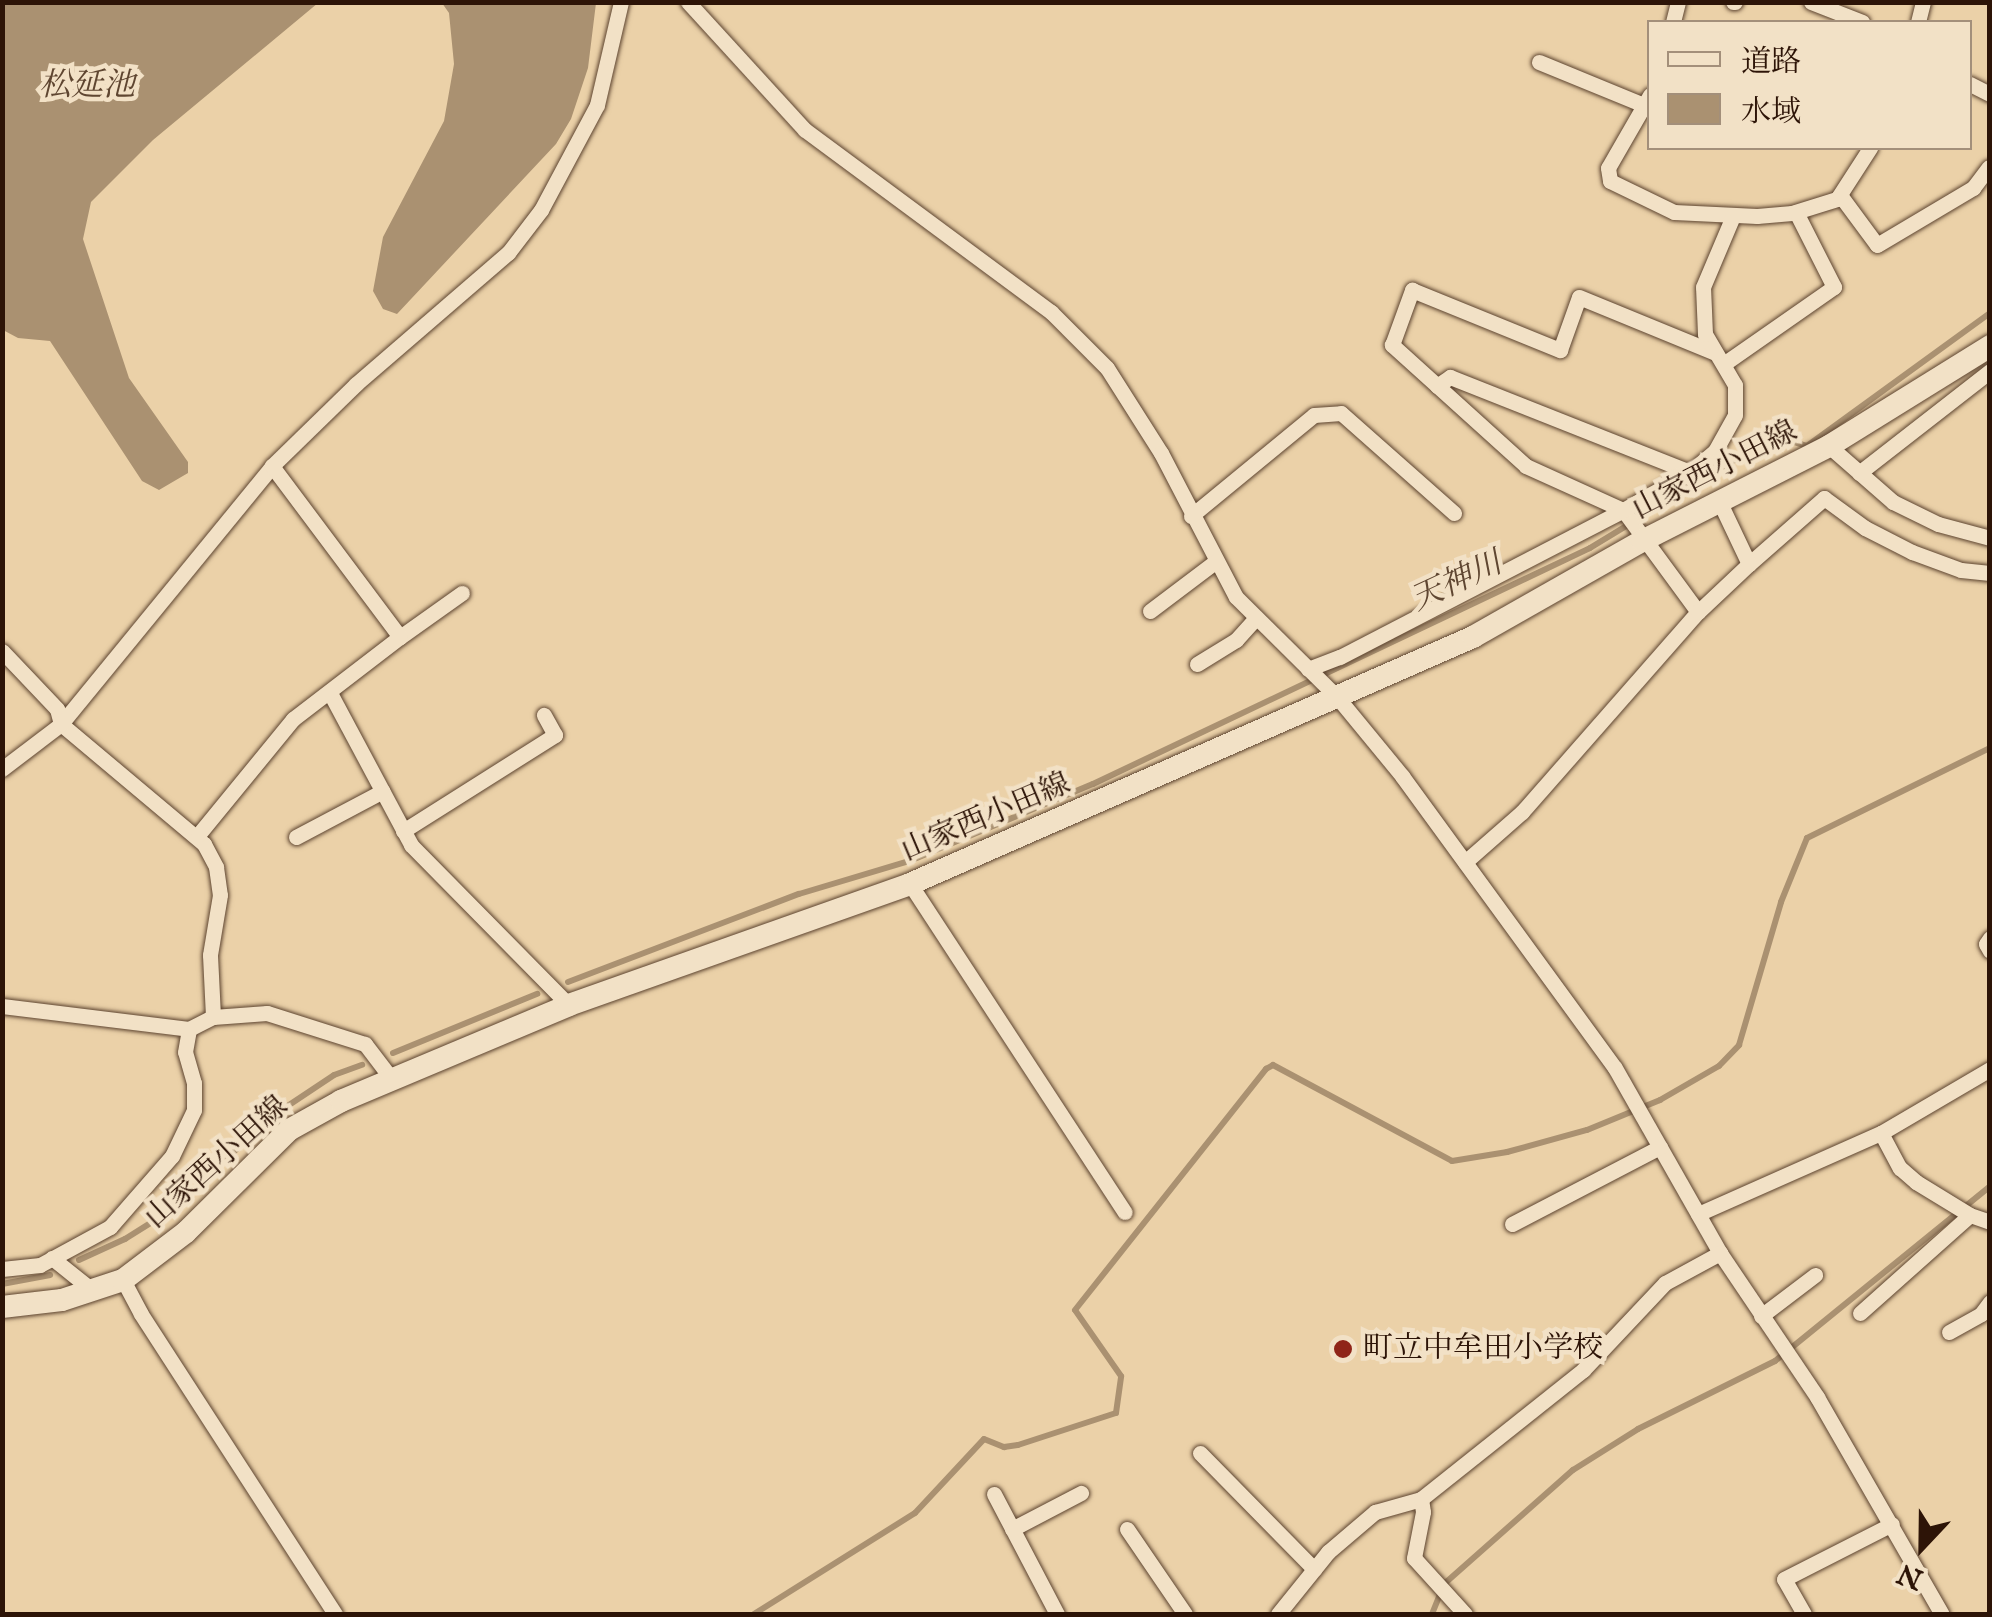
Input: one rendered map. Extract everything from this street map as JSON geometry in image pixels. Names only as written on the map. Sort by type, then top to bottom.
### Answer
[{"type":"main road","name":"山家西小田線","points":[[2,1307],[62,1300],[123,1280],[186,1232],[289,1130],[391,1078],[569,1005],[910,884],[1473,637],[1642,541],[1830,446],[1990,346]]},
{"type":"street","points":[[2,769],[61,724],[272,466],[356,384],[508,252],[541,210],[597,105],[621,2]]},
{"type":"street","points":[[688,2],[805,130],[1067,324],[1107,368],[1161,453],[1236,597],[1338,698],[1615,1068],[1720,1253],[1817,1398],[1942,1614]]},
{"type":"street","points":[[1811,2],[1857,20]]},
{"type":"street","points":[[1539,62],[1647,100],[1608,168],[1610,181],[1674,212],[1732,216],[1796,212],[1840,195],[1869,150]]},
{"type":"street","points":[[1840,195],[1877,246],[1973,188],[1990,167]]},
{"type":"street","points":[[1718,358],[1834,287],[1796,212]]},
{"type":"street","points":[[1308,670],[1340,658],[1623,510],[1690,472],[1715,451],[1735,415],[1735,384],[1705,334],[1703,287],[1732,216]]},
{"type":"street","points":[[1698,612],[1642,541],[1623,510],[1526,466],[1392,345],[1412,290],[1560,350],[1579,297],[1718,358]]},
{"type":"street","points":[[1859,473],[1990,371]]},
{"type":"street","points":[[1436,386],[1450,377],[1690,472]]},
{"type":"street","points":[[1192,516],[1314,415],[1340,413],[1454,513]]},
{"type":"street","points":[[1830,446],[1893,502],[1938,524],[1990,538]]},
{"type":"street","points":[[272,466],[400,636]]},
{"type":"street","points":[[1464,862],[1522,812],[1698,612],[1824,498],[1866,528],[1912,552],[1961,570],[1990,573]]},
{"type":"street","points":[[1720,503],[1749,564]]},
{"type":"street","points":[[1150,612],[1216,562]]},
{"type":"street","points":[[198,835],[276,737],[400,636],[462,593]]},
{"type":"street","points":[[1197,664],[1236,640],[1256,618]]},
{"type":"street","points":[[2,651],[57,708],[61,724],[198,835],[216,867],[220,894],[210,955],[213,1016]]},
{"type":"street","points":[[330,693],[404,830],[424,858],[569,1005]]},
{"type":"street","points":[[404,830],[555,735],[544,715]]},
{"type":"street","points":[[296,837],[382,791]]},
{"type":"street","points":[[910,884],[1125,1212]]},
{"type":"street","points":[[1990,938],[1986,944],[1990,951]]},
{"type":"street","points":[[2,1006],[36,1007],[188,1029],[213,1016],[267,1013],[365,1044],[391,1078]]},
{"type":"street","points":[[2,1269],[40,1264],[110,1227],[172,1156],[194,1110],[194,1083],[186,1052],[188,1029]]},
{"type":"street","points":[[1698,1214],[1881,1132],[1990,1069]]},
{"type":"street","points":[[1881,1132],[1900,1168],[1970,1216],[1990,1222]]},
{"type":"street","points":[[1512,1224],[1660,1147]]},
{"type":"street","points":[[1860,1313],[1970,1216]]},
{"type":"street","points":[[1278,1614],[1314,1569],[1375,1512],[1421,1499],[1582,1370],[1665,1283],[1720,1253]]},
{"type":"street","points":[[52,1258],[92,1290]]},
{"type":"street","points":[[1761,1316],[1815,1275]]},
{"type":"street","points":[[123,1280],[141,1314],[335,1614]]},
{"type":"street","points":[[1949,1332],[1987,1314]]},
{"type":"street","points":[[1200,1454],[1314,1569]]},
{"type":"street","points":[[1012,1529],[1081,1493]]},
{"type":"street","points":[[994,1494],[1057,1614]]},
{"type":"street","points":[[1421,1499],[1423,1512],[1414,1558],[1466,1614]]},
{"type":"street","points":[[1804,1614],[1784,1579],[1892,1524]]},
{"type":"street","points":[[1128,1529],[1185,1614]]},
{"type":"water","name":"松延池","points":[[2,3],[318,3],[153,140],[91,202],[83,239],[129,378],[188,462],[188,473],[159,490],[142,481],[50,341],[18,338],[3,330]]},
{"type":"water","points":[[442,3],[596,3],[588,68],[571,119],[556,144],[397,314],[383,309],[373,291],[383,237],[444,121],[454,64],[449,13]]},
{"type":"waterway","name":"天神川","points":[[568,982],[799,894],[912,860],[1093,784],[1590,548],[1774,436],[1807,446],[1990,313]]},
{"type":"waterway","points":[[754,1614],[915,1513],[984,1439],[1004,1447],[1018,1445],[1116,1413],[1121,1376],[1075,1310],[1266,1069],[1273,1065],[1452,1161],[1507,1152],[1587,1130],[1660,1100],[1719,1066],[1739,1045],[1781,902],[1807,838],[1990,748]]},
{"type":"waterway","points":[[393,1053],[537,994]]},
{"type":"waterway","points":[[79,1260],[125,1239],[176,1207],[268,1119],[334,1075],[362,1065]]},
{"type":"waterway","points":[[1432,1614],[1444,1584],[1573,1470],[1638,1429],[1775,1361],[1990,1186]]},
{"type":"waterway","points":[[2,1284],[50,1275]]},
{"type":"place","name":"町立中牟田小学校","points":[[1343,1349]]}]
